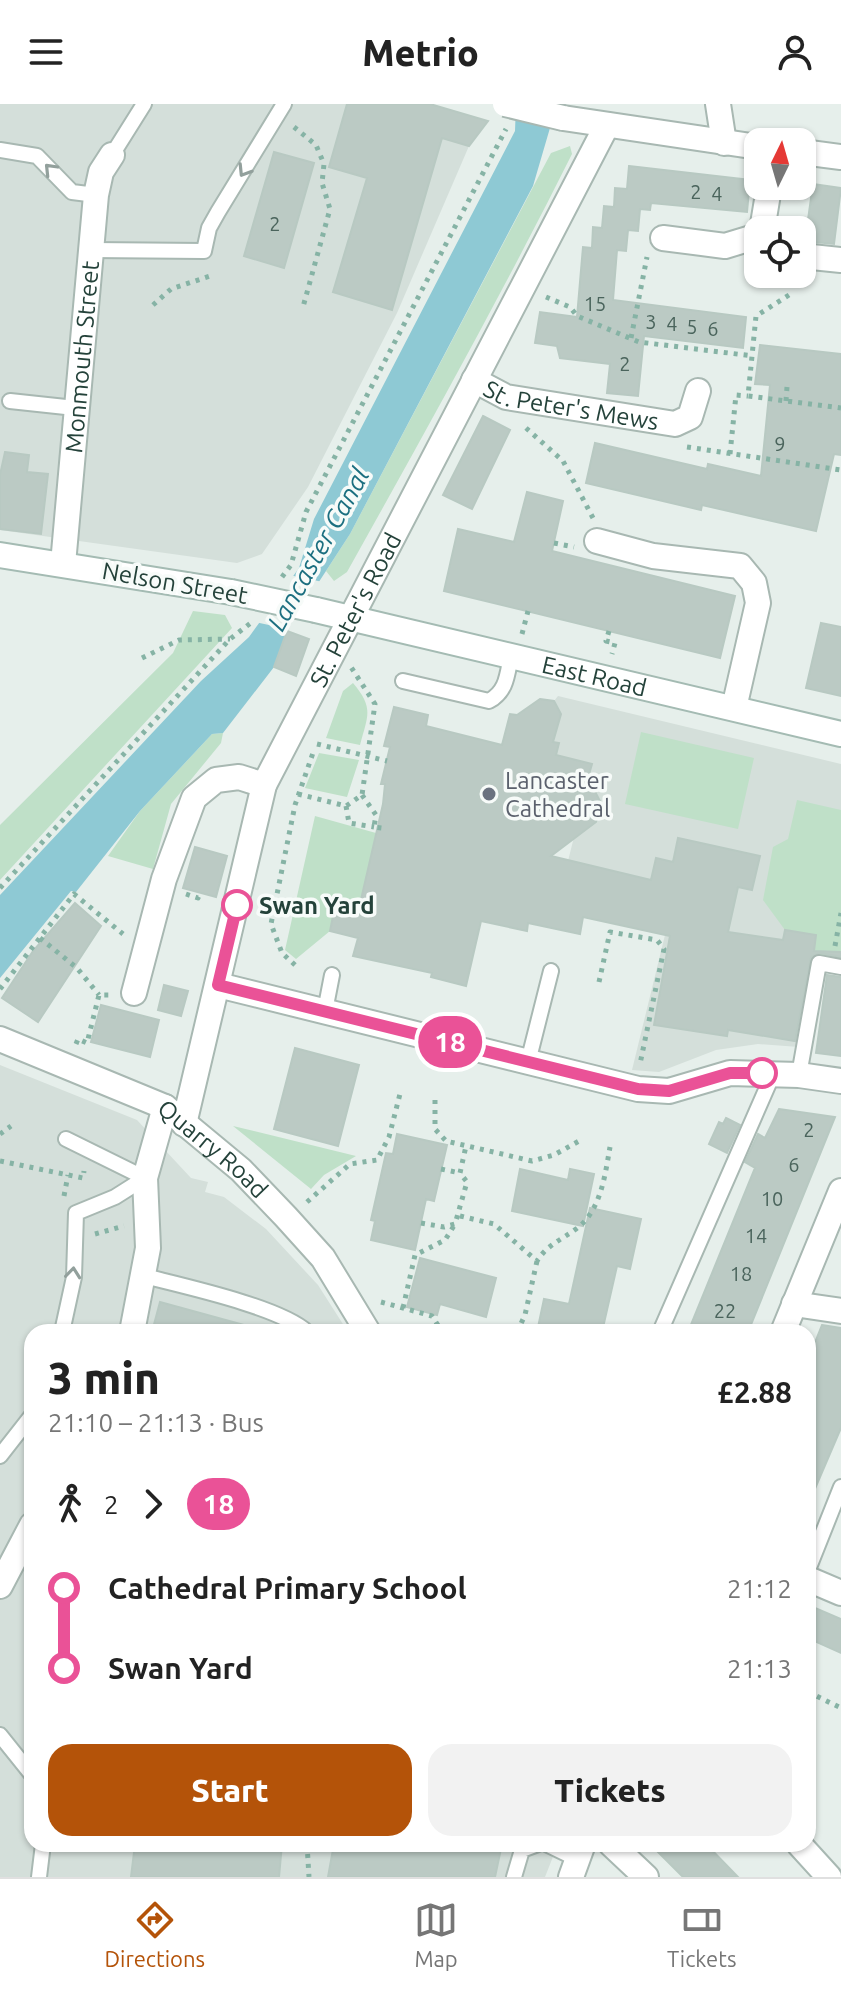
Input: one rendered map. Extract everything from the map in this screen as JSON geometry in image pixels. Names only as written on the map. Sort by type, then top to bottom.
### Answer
[{"type":"street","points":[[718,104],[724,143]]},
{"type":"street","points":[[506,111],[585,117],[744,145]]},
{"type":"street","name":"St. Peter's Road","points":[[184,1124],[264,785],[523,287],[585,117]]},
{"type":"street","points":[[816,154],[841,157]]},
{"type":"street","name":"Monmouth Street","points":[[63,564],[96,195],[101,172],[112,155]]},
{"type":"street","points":[[663,238],[725,246],[744,240]]},
{"type":"street","points":[[816,257],[841,260]]},
{"type":"street","name":"St. Peter's Mews","points":[[474,380],[506,397],[675,424],[690,417],[698,391]]},
{"type":"street","points":[[597,541],[653,556],[740,566],[754,583],[758,603],[734,708]]},
{"type":"street","name":"Nelson Street","points":[[0,555],[231,592],[349,617]]},
{"type":"street","name":"East Road","points":[[349,617],[841,734]]},
{"type":"street","points":[[134,993],[143,950],[194,798],[216,780],[239,777],[264,785]]},
{"type":"street","points":[[218,985],[633,1088],[669,1091],[730,1073],[799,1075],[841,1081]]},
{"type":"street","name":"Quarry Road","points":[[0,1039],[165,1107],[241,1170],[286,1217],[323,1258],[363,1324]]},
{"type":"street","points":[[134,1324],[148,1248],[145,1178],[165,1107]]},
{"type":"street","points":[[786,1324],[839,1200]]},
{"type":"street","points":[[794,1304],[841,1311]]},
{"type":"street","points":[[0,1586],[24,1543]]},
{"type":"street","points":[[816,1582],[841,1593]]},
{"type":"street","points":[[619,1852],[646,1877]]},
{"type":"street","points":[[806,1852],[829,1877]]},
{"type":"lane","points":[[112,155],[144,104]]},
{"type":"lane","points":[[91,250],[204,251],[218,212],[282,108]]},
{"type":"lane","points":[[0,150],[37,156],[72,192],[96,195]]},
{"type":"lane","points":[[10,401],[75,408]]},
{"type":"lane","points":[[403,681],[489,701],[498,696],[506,684],[511,656]]},
{"type":"lane","points":[[799,1075],[819,963],[841,967]]},
{"type":"lane","points":[[528,1062],[551,971]]},
{"type":"lane","points":[[325,1011],[332,975]]},
{"type":"lane","points":[[664,1324],[773,1074]]},
{"type":"lane","points":[[66,1139],[145,1178]]},
{"type":"lane","points":[[64,1324],[74,1277],[76,1213],[115,1197],[145,1178]]},
{"type":"lane","points":[[144,1276],[263,1310],[298,1324]]},
{"type":"lane","points":[[0,1456],[24,1425]]},
{"type":"lane","points":[[816,1550],[841,1487]]},
{"type":"lane","points":[[0,1735],[24,1765]]},
{"type":"lane","points":[[39,1877],[42,1852]]},
{"type":"lane","points":[[514,1877],[521,1852]]},
{"type":"path","points":[[282,108],[316,145],[324,164],[322,183],[330,209],[303,307]]},
{"type":"path","points":[[274,589],[291,565],[306,512],[506,130],[506,111]]},
{"type":"path","points":[[631,338],[644,267],[650,250],[663,238]]},
{"type":"path","points":[[153,305],[171,289],[210,276]]},
{"type":"path","points":[[523,287],[631,338],[753,356]]},
{"type":"path","points":[[748,396],[756,316],[789,295]]},
{"type":"path","points":[[786,401],[787,387]]},
{"type":"path","points":[[841,408],[736,395],[730,454],[841,470]]},
{"type":"path","points":[[506,397],[520,423],[563,461],[589,506],[597,541]]},
{"type":"path","points":[[0,888],[230,639],[249,625],[258,613]]},
{"type":"path","points":[[142,658],[179,640],[230,639]]},
{"type":"path","points":[[359,677],[375,704],[365,754],[362,795],[376,815],[374,827]]},
{"type":"path","points":[[317,744],[387,761]]},
{"type":"path","points":[[264,785],[346,806],[362,795]]},
{"type":"path","points":[[295,965],[282,953],[271,924],[298,795]]},
{"type":"path","points":[[346,806],[349,823],[382,828]]},
{"type":"path","points":[[0,989],[74,894],[143,950]]},
{"type":"path","points":[[841,913],[833,946],[841,947]]},
{"type":"path","points":[[599,982],[610,932],[657,940],[664,949],[633,1088]]},
{"type":"path","points":[[39,938],[77,968],[99,995]]},
{"type":"path","points":[[89,1035],[93,1021]]},
{"type":"path","points":[[286,1217],[317,1196],[329,1179],[350,1164],[377,1160],[389,1137],[401,1090]]},
{"type":"path","points":[[435,1100],[435,1129],[446,1141],[532,1161],[554,1155],[579,1141]]},
{"type":"path","points":[[0,1134],[11,1126]]},
{"type":"path","points":[[460,1173],[466,1146]]},
{"type":"path","points":[[521,1324],[537,1261],[546,1247],[581,1226],[596,1205],[610,1147]]},
{"type":"path","points":[[0,1161],[83,1178],[87,1161]]},
{"type":"path","points":[[403,1308],[415,1255],[445,1240],[460,1216],[467,1182],[460,1173],[441,1169]]},
{"type":"path","points":[[63,1201],[68,1175]]},
{"type":"path","points":[[460,1216],[494,1224],[537,1261]]},
{"type":"path","points":[[421,1223],[444,1227],[455,1224]]},
{"type":"path","points":[[91,1244],[94,1235],[124,1226]]},
{"type":"path","points":[[348,1300],[403,1308],[432,1316],[437,1324]]},
{"type":"path","points":[[816,1696],[841,1708]]},
{"type":"path","points":[[307,1852],[309,1877]]},
{"type":"shaded area","points":[[0,104],[430,104],[488,121],[469,146],[397,313],[308,487],[262,554],[237,563],[0,530]]},
{"type":"shaded area","points":[[558,696],[841,764],[841,829],[816,935],[799,1047],[758,1044],[716,1050],[659,1072],[632,1070],[665,935],[610,870],[568,861],[575,833],[601,803],[587,782],[592,764],[556,755],[547,741],[550,729],[558,726],[561,714],[554,701]]},
{"type":"shaded area","points":[[0,1065],[137,1120],[191,1178],[208,1182],[205,1192],[224,1197],[266,1229],[318,1285],[343,1324],[24,1324],[24,1852],[555,1852],[545,1877],[0,1877]]},
{"type":"green space","points":[[570,146],[572,154],[462,364],[347,572],[334,581],[326,571],[350,534],[551,153]]},
{"type":"green space","points":[[193,611],[225,615],[232,628],[0,880],[0,825],[173,653]]},
{"type":"green space","points":[[353,683],[367,706],[360,745],[326,738],[343,691]]},
{"type":"green space","points":[[641,732],[754,758],[738,829],[625,804]]},
{"type":"green space","points":[[223,733],[221,743],[171,804],[153,869],[108,856],[140,811],[212,734]]},
{"type":"green space","points":[[319,753],[359,760],[347,797],[305,788]]},
{"type":"green space","points":[[797,800],[841,810],[841,961],[813,957],[816,935],[785,930],[763,900],[773,847],[788,839]]},
{"type":"green space","points":[[315,816],[376,833],[360,904],[336,902],[330,931],[296,959],[285,950]]},
{"type":"green space","points":[[233,1126],[356,1156],[324,1175],[311,1189]]},
{"type":"water","name":"Lancaster Canal","points":[[516,104],[557,104],[533,186],[350,534],[287,631],[274,667],[223,733],[212,734],[140,811],[76,892],[71,891],[0,978],[0,895],[201,681],[249,637],[299,568],[314,519],[515,131]]},
{"type":"pier","points":[[289,575],[323,582],[292,630],[255,622]]},
{"type":"building","points":[[347,104],[430,104],[488,121],[469,146],[442,138],[392,310],[333,292],[367,178],[329,167]]},
{"type":"building","points":[[274,152],[314,163],[284,268],[244,256]]},
{"type":"building","points":[[629,166],[744,179],[744,200],[748,200],[747,212],[651,203],[650,210],[640,209],[638,231],[628,230],[626,251],[617,250],[613,300],[746,317],[743,348],[644,336],[638,396],[607,393],[610,364],[560,358],[557,346],[535,343],[540,312],[577,317],[583,247],[592,248],[593,227],[602,228],[604,206],[614,207],[615,188],[627,189]]},
{"type":"building","points":[[816,184],[841,188],[834,244],[816,242],[816,216],[809,216],[811,200],[816,200]]},
{"type":"building","points":[[760,345],[841,354],[841,455],[834,454],[816,531],[702,505],[701,510],[586,483],[595,443],[707,469],[708,464],[761,476],[770,385],[755,384]]},
{"type":"building","points":[[483,416],[510,430],[472,509],[443,495]]},
{"type":"building","points":[[5,452],[29,455],[27,472],[48,474],[41,534],[0,529],[0,475]]},
{"type":"building","points":[[527,492],[563,501],[552,551],[735,596],[720,658],[444,591],[458,529],[514,542]]},
{"type":"building","points":[[821,623],[841,627],[841,696],[806,688]]},
{"type":"building","points":[[287,631],[309,639],[296,676],[274,667]]},
{"type":"building","points":[[540,699],[554,701],[561,714],[553,742],[559,743],[556,755],[592,764],[588,778],[601,803],[596,822],[551,856],[651,880],[656,858],[673,862],[678,838],[760,856],[752,890],[738,887],[728,932],[783,940],[785,930],[816,935],[814,951],[841,952],[841,957],[820,953],[811,957],[795,1041],[728,1030],[727,1036],[654,1025],[670,936],[583,917],[580,934],[528,923],[527,931],[481,921],[466,986],[431,977],[432,973],[353,956],[358,938],[330,931],[336,901],[360,904],[383,804],[385,784],[381,784],[390,747],[384,746],[394,707],[428,715],[426,726],[502,745],[510,714],[517,715]]},
{"type":"building","points":[[195,847],[227,856],[216,897],[183,888]]},
{"type":"building","points":[[75,903],[101,926],[38,1022],[2,998],[33,951]]},
{"type":"building","points":[[827,975],[841,977],[841,1056],[816,1053]]},
{"type":"building","points":[[164,985],[188,991],[181,1016],[158,1010]]},
{"type":"building","points":[[101,1005],[159,1020],[150,1057],[91,1042]]},
{"type":"building","points":[[295,1048],[359,1065],[338,1146],[274,1129]]},
{"type":"building","points":[[779,1109],[835,1117],[751,1324],[691,1324],[755,1168],[745,1162],[758,1134],[765,1138]]},
{"type":"building","points":[[726,1118],[740,1125],[727,1153],[709,1144],[719,1122],[723,1124]]},
{"type":"building","points":[[397,1134],[447,1145],[434,1201],[426,1199],[415,1250],[371,1240],[375,1221],[371,1220],[386,1153],[393,1154]]},
{"type":"building","points":[[520,1169],[568,1180],[570,1169],[594,1174],[583,1226],[512,1211]]},
{"type":"building","points":[[590,1208],[641,1219],[630,1269],[617,1266],[604,1324],[539,1324],[544,1299],[569,1304]]},
{"type":"building","points":[[420,1258],[496,1278],[486,1317],[440,1304],[437,1315],[407,1307]]},
{"type":"building","points":[[160,1302],[240,1324],[154,1324]]},
{"type":"building","points":[[822,1325],[841,1328],[841,1428],[816,1486],[816,1340]]},
{"type":"building","points":[[816,1608],[841,1619],[841,1653],[816,1642]]},
{"type":"building","points":[[134,1852],[281,1852],[279,1877],[131,1877]]},
{"type":"building","points":[[333,1852],[500,1852],[495,1877],[328,1877]]},
{"type":"building","points":[[658,1852],[714,1852],[738,1877],[683,1877]]},
{"type":"bus line","name":"18","points":[[237,905],[218,985],[638,1089],[669,1091],[730,1073],[762,1073]]},
{"type":"place","name":"Lancaster Cathedral","points":[[489,794]]},
{"type":"place","name":"Swan Yard","points":[[237,905]]}]
